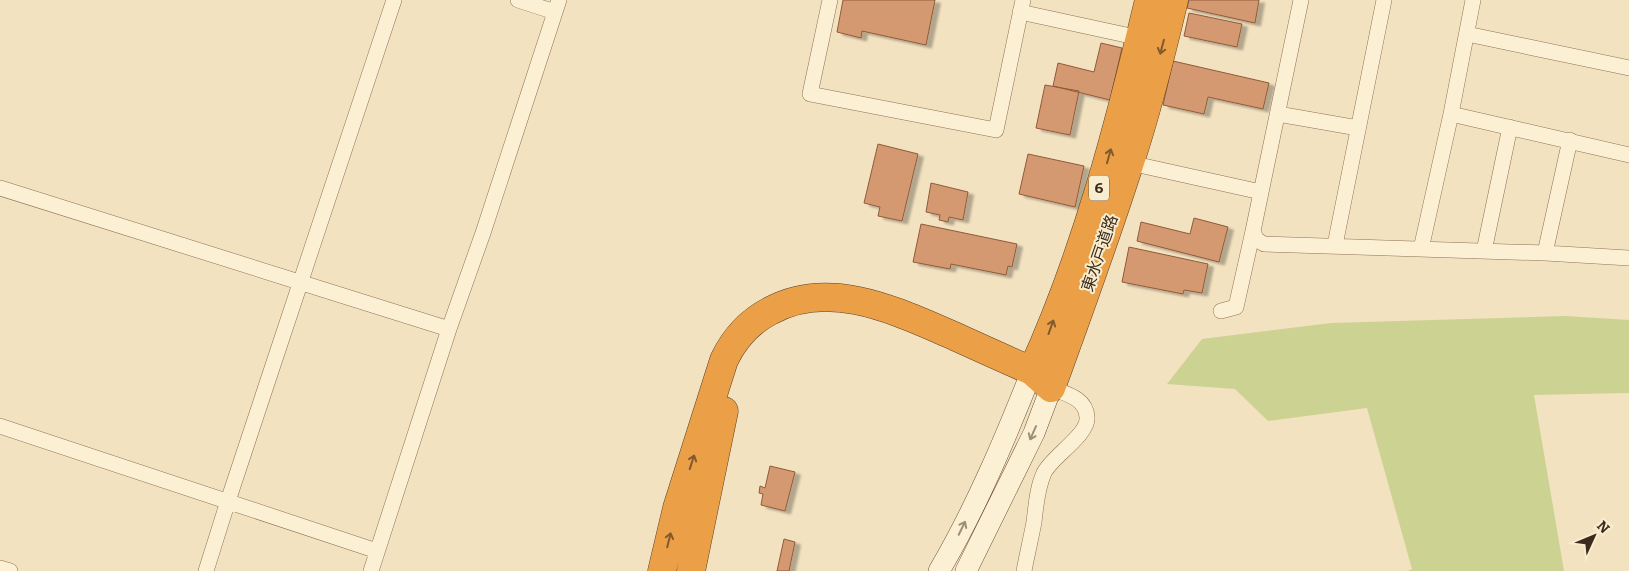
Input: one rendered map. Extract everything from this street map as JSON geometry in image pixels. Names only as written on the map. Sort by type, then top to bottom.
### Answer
[{"type":"highway","name":"東水戸道路","points":[[1036,382],[1047,338],[1077,258],[1108,159],[1149,0]]},
{"type":"highway","name":"東水戸道路","points":[[1036,382],[1092,275],[1130,163],[1174,0]]},
{"type":"highway","points":[[662,571],[677,508],[724,360],[730,347],[748,326],[772,309],[811,297],[840,297],[891,310],[912,318],[1036,382]]},
{"type":"highway","points":[[691,571],[732,374],[744,351],[765,330],[778,321],[793,315],[824,310],[840,311],[860,316],[971,361],[1036,382]]},
{"type":"street","points":[[206,571],[394,0]]},
{"type":"street","points":[[371,571],[449,329],[557,6],[518,0]]},
{"type":"street","points":[[830,0],[810,94],[996,130],[1022,6],[1140,38]]},
{"type":"street","points":[[1221,311],[1236,307],[1301,0]]},
{"type":"street","points":[[1335,245],[1384,0]]},
{"type":"street","points":[[1421,249],[1451,114],[1473,0]]},
{"type":"street","points":[[1467,34],[1629,68]]},
{"type":"street","points":[[1278,114],[1358,128]]},
{"type":"street","points":[[1451,114],[1629,155]]},
{"type":"street","points":[[1484,251],[1510,127]]},
{"type":"street","points":[[1545,253],[1570,140]]},
{"type":"street","points":[[1130,163],[1261,192]]},
{"type":"street","points":[[0,188],[449,329]]},
{"type":"street","points":[[1253,231],[1256,239],[1264,244],[1545,253],[1629,258]]},
{"type":"street","points":[[939,571],[951,551],[1007,434],[1036,382]]},
{"type":"street","points":[[966,571],[1034,433],[1036,382]]},
{"type":"street","points":[[1024,571],[1037,498],[1044,473],[1081,432],[1087,422],[1085,410],[1077,398],[1036,382]]},
{"type":"street","points":[[0,426],[377,551]]},
{"type":"street","points":[[0,568],[10,571]]},
{"type":"green space","points":[[1565,316],[1629,320],[1629,393],[1534,395],[1564,571],[1408,571],[1412,569],[1367,408],[1268,421],[1235,389],[1167,384],[1202,339],[1331,323]]},
{"type":"building","points":[[843,0],[935,0],[926,45],[862,31],[861,38],[837,32]]},
{"type":"building","points":[[1189,0],[1259,0],[1255,23],[1187,8]]},
{"type":"building","points":[[1189,13],[1242,24],[1237,47],[1184,36]]},
{"type":"building","points":[[1101,43],[1122,48],[1110,100],[1053,86],[1058,63],[1094,72]]},
{"type":"building","points":[[1173,61],[1269,83],[1263,109],[1208,97],[1204,114],[1163,105]]},
{"type":"building","points":[[1045,85],[1079,91],[1070,135],[1036,128]]},
{"type":"building","points":[[878,144],[918,154],[902,221],[878,216],[880,207],[864,203]]},
{"type":"building","points":[[1028,154],[1084,166],[1075,207],[1019,194]]},
{"type":"building","points":[[931,183],[968,192],[963,220],[949,217],[948,222],[939,220],[940,215],[926,212]]},
{"type":"building","points":[[1194,218],[1228,227],[1219,262],[1137,241],[1141,222],[1190,234]]},
{"type":"building","points":[[921,224],[1017,244],[1012,267],[1008,266],[1006,275],[951,264],[950,269],[913,262]]},
{"type":"building","points":[[1129,247],[1208,264],[1202,293],[1184,290],[1183,294],[1122,282]]},
{"type":"building","points":[[770,466],[795,472],[785,511],[761,505],[763,494],[759,493],[760,486],[765,488]]},
{"type":"building","points":[[784,539],[795,542],[789,571],[777,571]]}]
